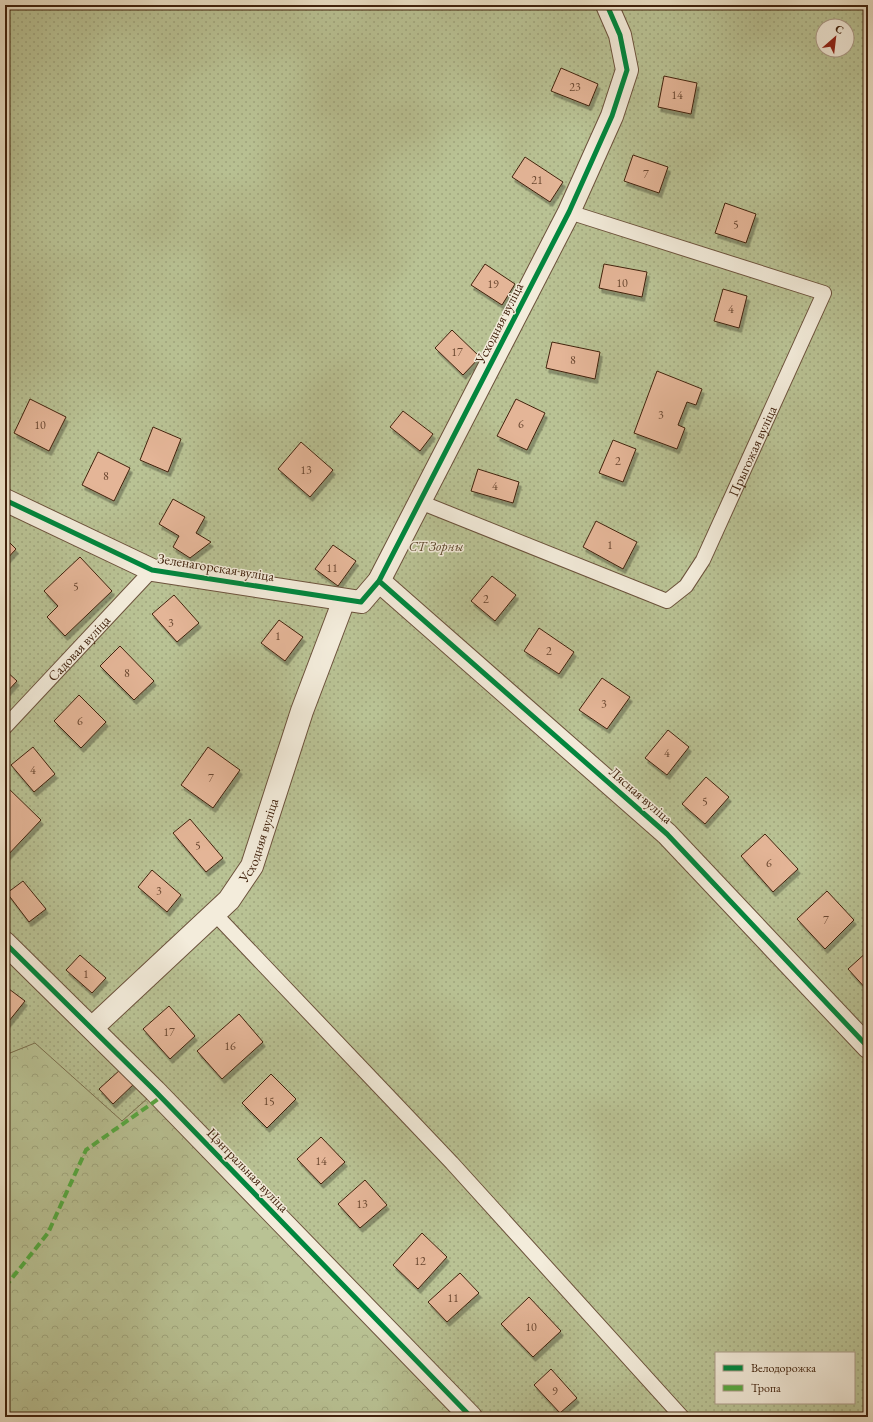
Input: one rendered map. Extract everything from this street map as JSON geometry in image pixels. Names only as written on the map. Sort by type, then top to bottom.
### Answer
[{"type":"street","name":"Усходняя вуліца","points":[[379,581],[569,212],[612,116],[626,70],[620,35],[607,5]]},
{"type":"street","name":"Зеленагорская вуліца","points":[[5,500],[152,570],[361,602],[379,581]]},
{"type":"street","name":"Лясная вуліца","points":[[379,581],[667,834],[868,1047]]},
{"type":"street","name":"Усходняя вуліца","points":[[92,1028],[229,900],[252,866],[302,711],[344,600]]},
{"type":"street","name":"Цэнтральная вуліца","points":[[5,943],[161,1097],[471,1417]]},
{"type":"lane","name":"Прыгожая вуліца","points":[[420,502],[667,601],[686,586],[703,560],[824,293],[569,212]]},
{"type":"lane","name":"Садовая вуліца","points":[[5,727],[152,570]]},
{"type":"lane","points":[[214,913],[452,1163],[682,1417]]},
{"type":"green space","name":"СТ Зорны","points":[[5,5],[868,5],[868,1417],[458,1417],[149,1097],[122,1121],[35,1043],[5,1055]]},
{"type":"green space","points":[[35,1042],[122,1120],[150,1096],[458,1417],[5,1417],[5,1055]]},
{"type":"building","points":[[561,68],[598,84],[589,106],[551,91]]},
{"type":"building","points":[[664,76],[697,83],[691,114],[658,107]]},
{"type":"building","points":[[633,155],[668,167],[659,193],[624,181]]},
{"type":"building","points":[[525,157],[563,182],[550,202],[512,177]]},
{"type":"building","points":[[725,203],[756,214],[746,243],[715,233]]},
{"type":"building","points":[[485,264],[515,284],[502,305],[471,285]]},
{"type":"building","points":[[604,264],[647,272],[642,297],[599,288]]},
{"type":"building","points":[[723,289],[747,296],[739,328],[714,321]]},
{"type":"building","points":[[452,330],[480,357],[463,375],[435,348]]},
{"type":"building","points":[[552,342],[600,352],[595,379],[546,368]]},
{"type":"building","points":[[657,371],[702,389],[696,405],[687,402],[678,425],[685,428],[677,449],[634,433]]},
{"type":"building","points":[[30,399],[66,417],[49,451],[14,433]]},
{"type":"building","points":[[516,399],[545,413],[527,450],[497,436]]},
{"type":"building","points":[[403,411],[433,434],[420,451],[390,427]]},
{"type":"building","points":[[153,427],[181,439],[168,472],[140,460]]},
{"type":"building","points":[[613,440],[636,449],[623,482],[599,473]]},
{"type":"building","points":[[301,442],[333,470],[310,497],[278,469]]},
{"type":"building","points":[[98,452],[130,468],[114,501],[82,485]]},
{"type":"building","points":[[478,469],[519,482],[513,503],[471,491]]},
{"type":"building","points":[[173,499],[205,517],[196,533],[211,542],[190,558],[173,547],[179,536],[159,524]]},
{"type":"building","points":[[596,521],[637,542],[623,569],[583,547]]},
{"type":"building","points":[[5,538],[16,549],[5,561]]},
{"type":"building","points":[[333,545],[356,561],[338,586],[315,569]]},
{"type":"building","points":[[80,557],[112,591],[65,636],[47,617],[58,606],[44,591]]},
{"type":"building","points":[[492,576],[516,595],[495,621],[471,601]]},
{"type":"building","points":[[174,595],[199,623],[177,642],[152,614]]},
{"type":"building","points":[[279,620],[303,637],[285,661],[261,643]]},
{"type":"building","points":[[539,628],[574,652],[559,674],[524,651]]},
{"type":"building","points":[[120,646],[154,681],[134,700],[100,666]]},
{"type":"building","points":[[5,670],[17,681],[5,694]]},
{"type":"building","points":[[602,678],[630,697],[607,729],[579,710]]},
{"type":"building","points":[[79,695],[106,722],[81,748],[54,721]]},
{"type":"building","points":[[668,730],[689,747],[667,775],[645,758]]},
{"type":"building","points":[[33,747],[55,774],[34,792],[11,765]]},
{"type":"building","points":[[208,747],[240,770],[213,808],[181,785]]},
{"type":"building","points":[[706,777],[729,797],[705,824],[682,804]]},
{"type":"building","points":[[5,785],[41,820],[5,858]]},
{"type":"building","points":[[190,819],[223,858],[206,872],[173,833]]},
{"type":"building","points":[[765,834],[798,869],[773,892],[741,856]]},
{"type":"building","points":[[152,870],[181,895],[167,912],[138,887]]},
{"type":"building","points":[[23,881],[46,909],[29,922],[7,893]]},
{"type":"building","points":[[827,891],[854,920],[825,949],[797,919]]},
{"type":"building","points":[[868,951],[868,991],[848,969]]},
{"type":"building","points":[[80,955],[106,978],[92,993],[66,970]]},
{"type":"building","points":[[5,986],[25,1001],[5,1026]]},
{"type":"building","points":[[169,1006],[195,1036],[170,1059],[143,1029]]},
{"type":"building","points":[[239,1014],[263,1042],[222,1079],[197,1051]]},
{"type":"building","points":[[121,1069],[135,1083],[113,1104],[99,1089]]},
{"type":"building","points":[[271,1074],[296,1099],[267,1128],[242,1103]]},
{"type":"building","points":[[321,1137],[345,1162],[321,1184],[297,1159]]},
{"type":"building","points":[[365,1180],[387,1205],[360,1228],[338,1204]]},
{"type":"building","points":[[422,1233],[447,1257],[418,1289],[393,1265]]},
{"type":"building","points":[[460,1273],[479,1293],[447,1322],[428,1302]]},
{"type":"building","points":[[529,1297],[561,1331],[533,1357],[501,1324]]},
{"type":"building","points":[[551,1369],[577,1398],[560,1413],[534,1385]]},
{"type":"marked path","points":[[5,1287],[48,1233],[86,1150],[161,1097]]},
{"type":"cycle path","points":[[5,500],[152,570],[361,602],[379,581],[569,212],[612,116],[627,70],[620,35],[607,5]]},
{"type":"cycle path","points":[[379,581],[667,834],[868,1047]]},
{"type":"cycle path","points":[[5,943],[155,1091],[471,1417]]}]
